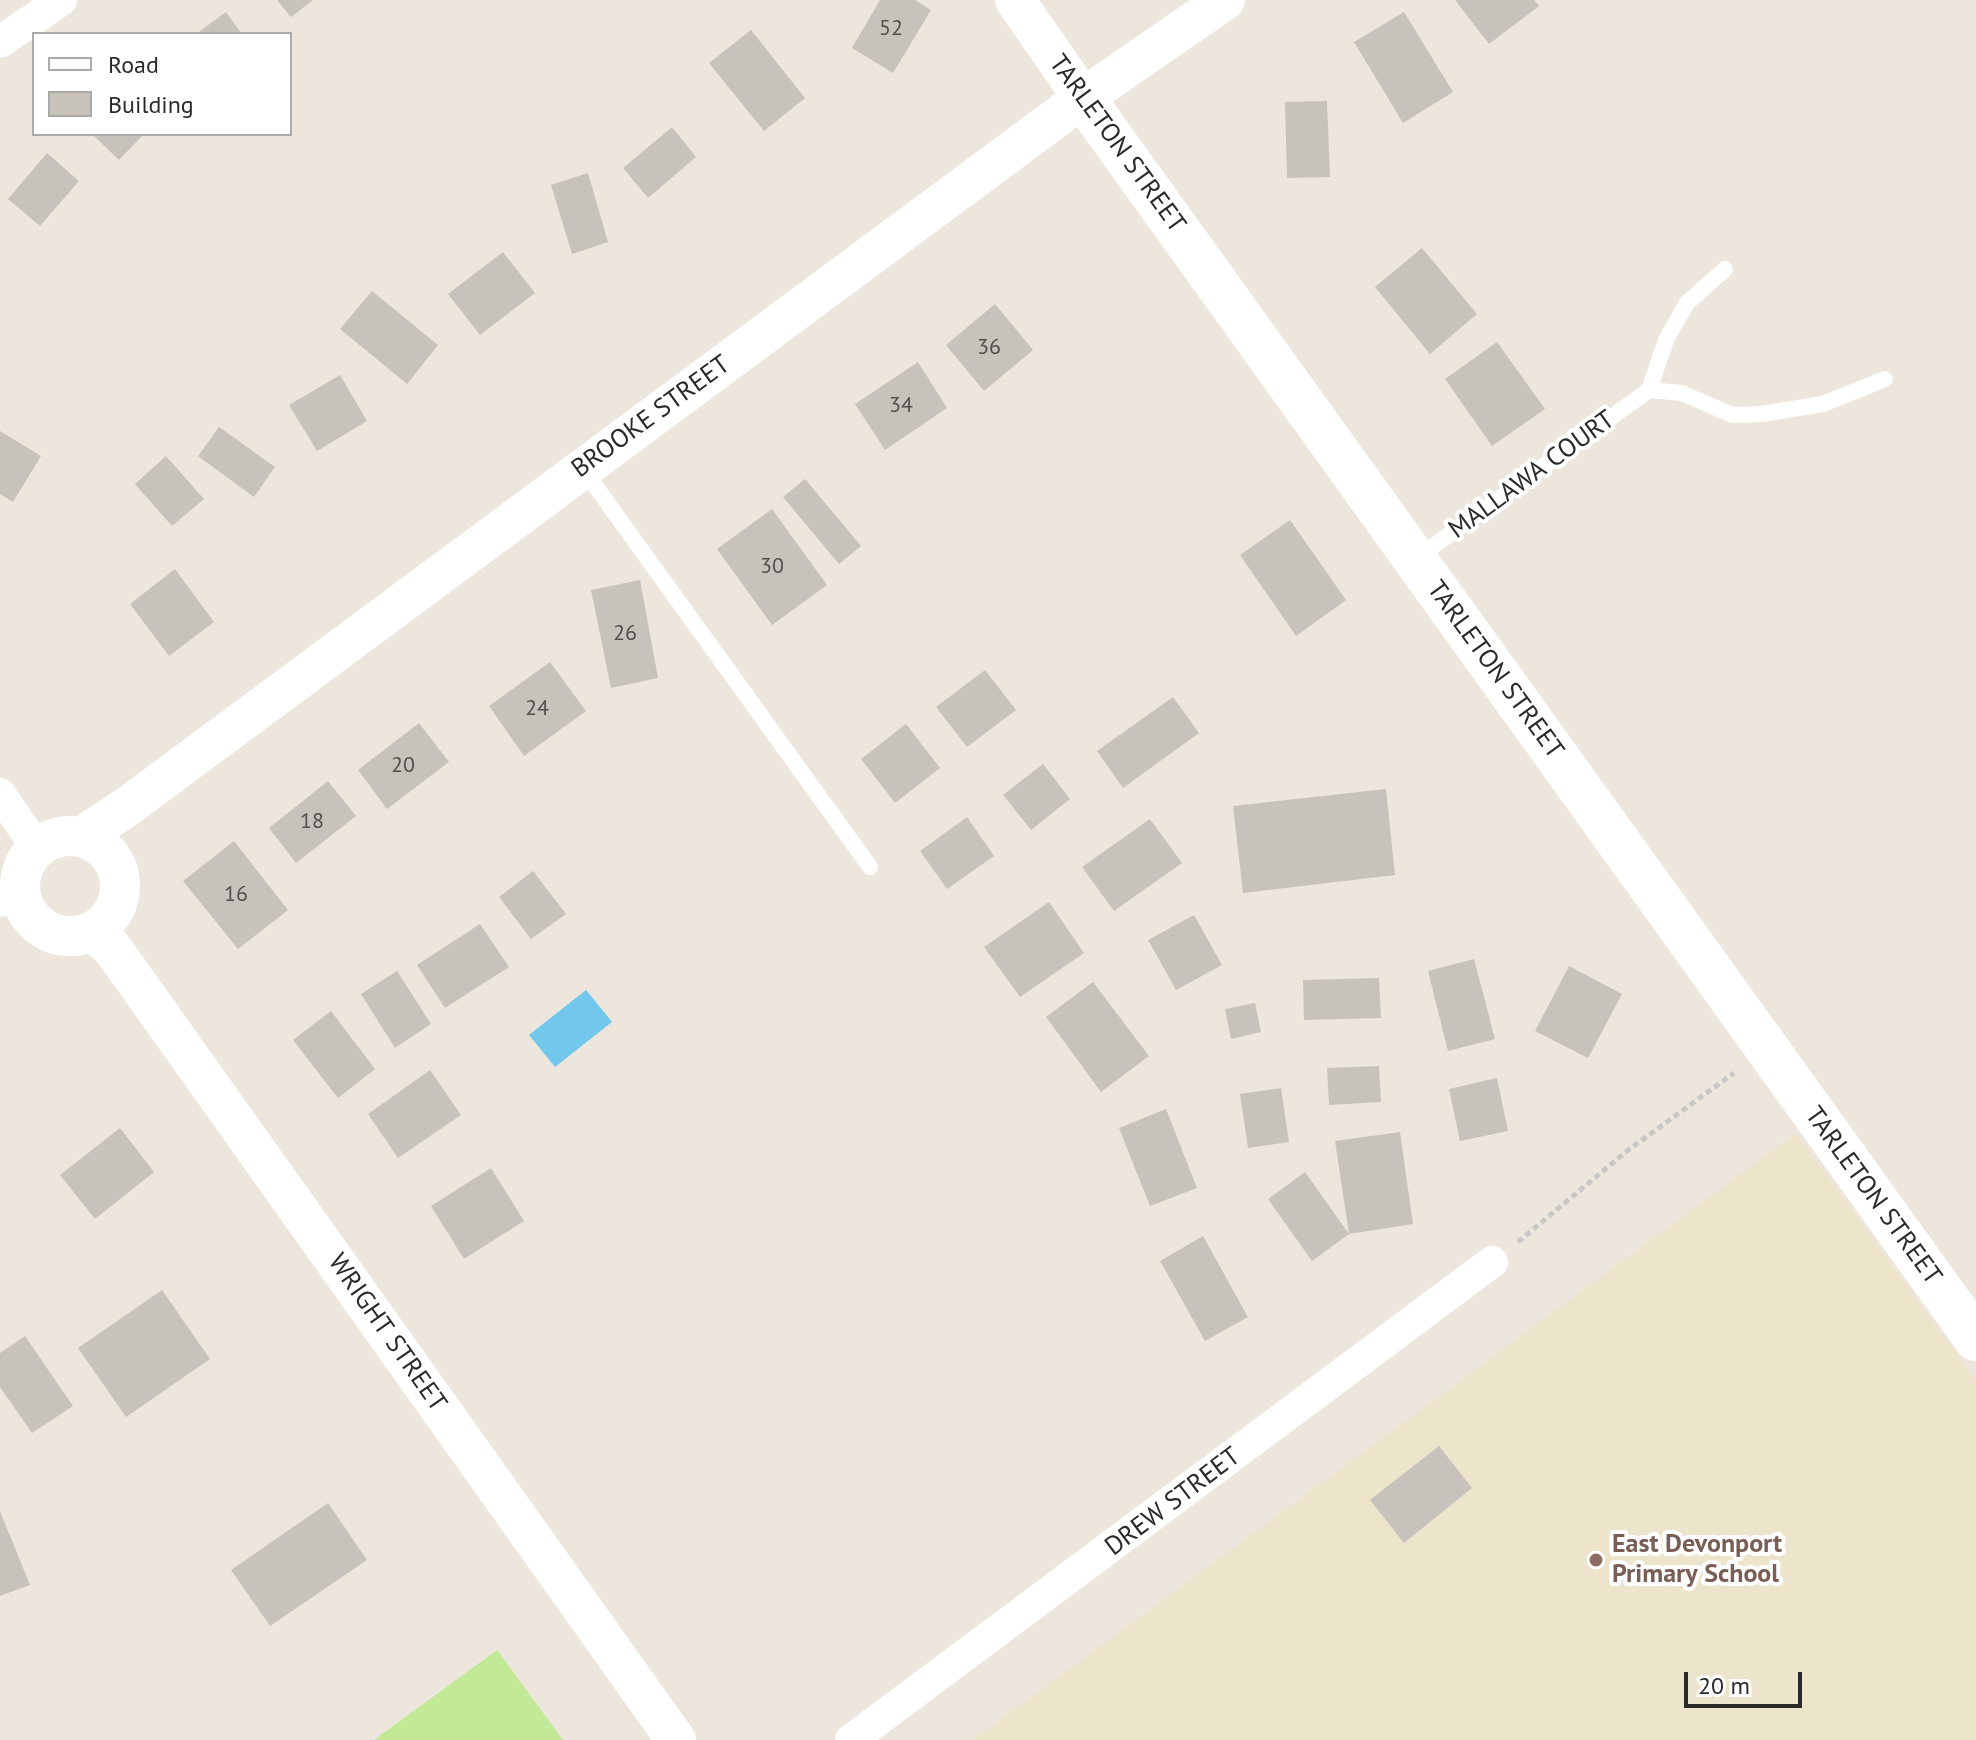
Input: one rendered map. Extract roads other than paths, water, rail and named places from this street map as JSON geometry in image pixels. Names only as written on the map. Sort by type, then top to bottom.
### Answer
[{"type":"main road","name":"TARLETON STREET","points":[[1083,98],[1976,1339]]},
{"type":"street","points":[[0,42],[61,0]]},
{"type":"street","name":"TARLETON STREET","points":[[1015,0],[1083,98]]},
{"type":"street","name":"BROOKE STREET","points":[[81,837],[128,806],[1083,98],[1225,0]]},
{"type":"street","points":[[0,794],[37,848]]},
{"type":"street","points":[[65,836],[81,837],[108,852],[120,880],[114,911],[92,932],[76,936],[44,930],[10,894],[37,848],[65,836]]},
{"type":"street","name":"WRIGHT STREET","points":[[92,932],[112,948],[676,1740]]},
{"type":"street","name":"DREW STREET","points":[[851,1740],[1492,1262]]},
{"type":"lane","points":[[1725,269],[1687,303],[1666,340],[1649,390],[1682,393],[1732,415],[1761,414],[1823,404],[1885,379]]},
{"type":"lane","name":"MALLAWA COURT","points":[[1416,559],[1649,390]]},
{"type":"lane","points":[[583,467],[870,867]]},
{"type":"water","points":[[586,990],[612,1022],[555,1067],[529,1035]]},
{"type":"place","name":"East Devonport Primary School","points":[[1596,1560]]}]
